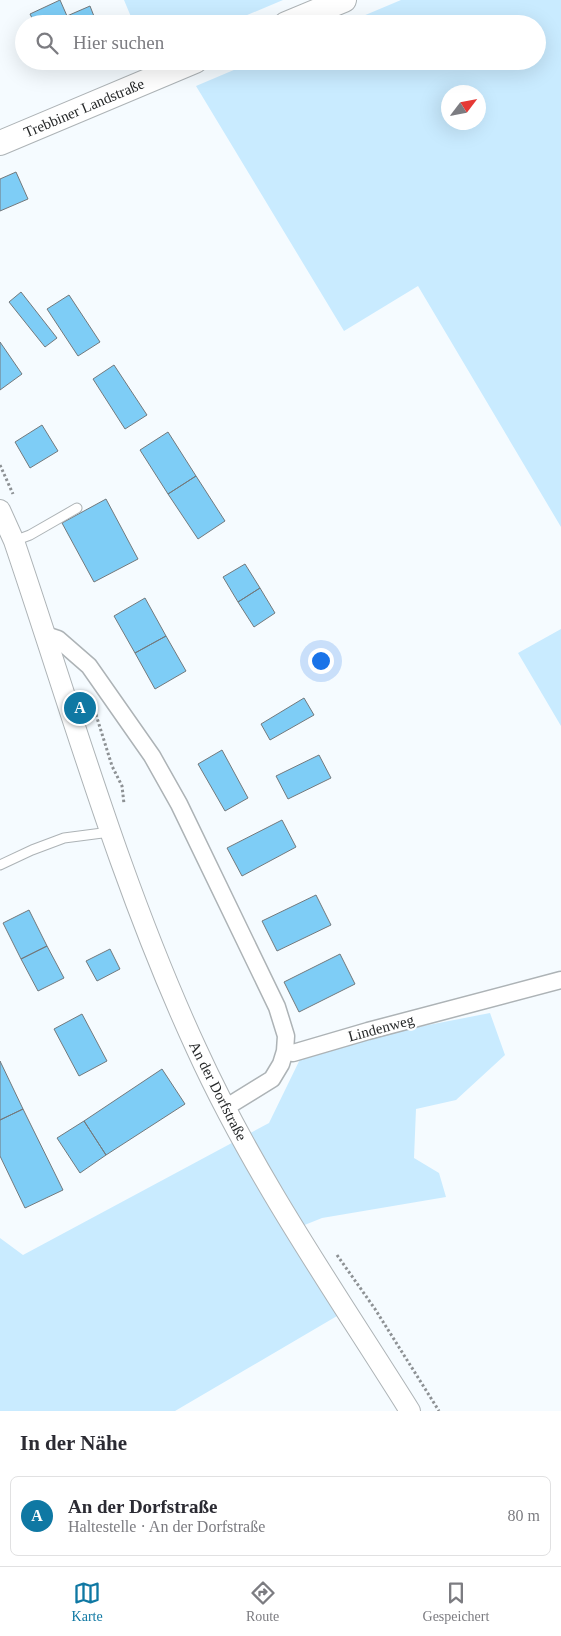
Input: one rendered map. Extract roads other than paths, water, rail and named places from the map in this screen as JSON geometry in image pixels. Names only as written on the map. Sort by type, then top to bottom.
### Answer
[{"type":"main road","points":[[308,15],[344,0]]},
{"type":"main road","name":"Trebbiner Landstraße","points":[[0,142],[173,70]]},
{"type":"street","name":"An der Dorfstraße","points":[[0,510],[14,541],[110,832],[142,922],[172,995],[225,1108],[266,1182],[410,1411]]},
{"type":"street","points":[[46,635],[58,639],[89,666],[156,764],[179,804],[277,1007],[286,1036],[285,1052],[281,1064],[272,1079],[225,1108]]},
{"type":"street","name":"Lindenweg","points":[[285,1052],[293,1053],[368,1031],[561,980]]},
{"type":"lane","points":[[14,541],[30,535],[77,508]]},
{"type":"lane","points":[[0,865],[64,838],[110,832]]},
{"type":"place","name":"An der Dorfstraße","points":[[80,708]]}]
